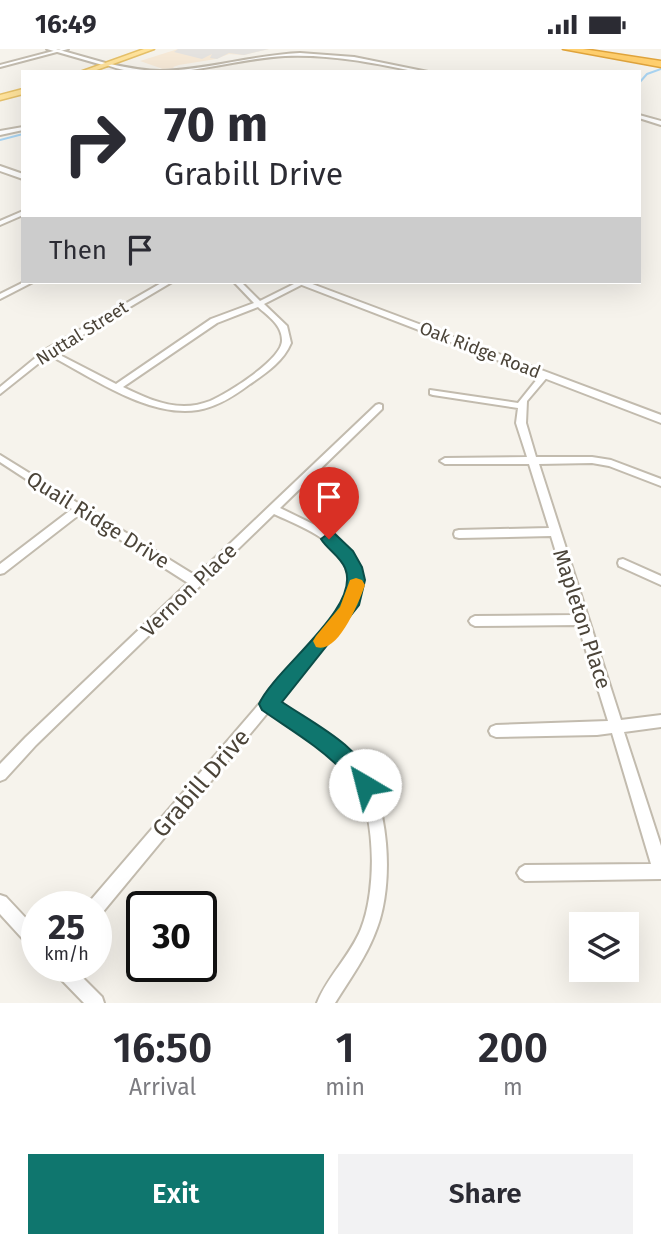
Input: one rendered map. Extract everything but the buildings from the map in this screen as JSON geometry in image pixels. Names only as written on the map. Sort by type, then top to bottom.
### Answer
[{"type":"highway","points":[[598,49],[659,60]]},
{"type":"highway","points":[[609,49],[659,60]]},
{"type":"highway","points":[[564,50],[627,59],[659,60]]},
{"type":"main road","points":[[89,70],[151,49]]},
{"type":"main road","points":[[106,64],[160,49]]},
{"type":"main road","points":[[0,98],[21,92]]},
{"type":"street","points":[[50,49],[141,70]]},
{"type":"street","points":[[0,66],[66,49]]},
{"type":"street","points":[[327,49],[338,56]]},
{"type":"street","points":[[198,70],[280,55],[338,56],[417,70]]},
{"type":"street","points":[[381,68],[389,64]]},
{"type":"street","points":[[641,118],[661,123]]},
{"type":"street","points":[[0,133],[21,128]]},
{"type":"street","points":[[0,168],[21,176]]},
{"type":"street","points":[[0,223],[21,214]]},
{"type":"street","points":[[0,297],[25,284]]},
{"type":"street","name":"Nuttal Street","points":[[0,391],[48,352],[165,284]]},
{"type":"street","points":[[48,352],[145,403],[172,410],[205,407],[223,400],[277,359],[286,348],[288,339],[284,328],[239,284]]},
{"type":"street","points":[[117,387],[214,321],[261,303],[297,284]]},
{"type":"street","name":"Oak Ridge Road","points":[[306,284],[661,419]]},
{"type":"street","points":[[433,392],[521,406],[545,375]]},
{"type":"street","name":"Mapleton Place","points":[[521,406],[521,423],[532,460],[661,870]]},
{"type":"street","name":"Vernon Place","points":[[0,774],[31,741],[379,407]]},
{"type":"street","name":"Quail Ridge Drive","points":[[0,458],[196,582]]},
{"type":"street","points":[[445,461],[601,461],[661,483]]},
{"type":"street","points":[[0,570],[79,509]]},
{"type":"street","name":"Grabill Drive","points":[[110,891],[347,611],[357,580],[353,567],[337,545],[273,509]]},
{"type":"street","points":[[458,534],[555,532]]},
{"type":"street","points":[[623,563],[661,580]]},
{"type":"street","points":[[475,621],[582,619]]},
{"type":"street","points":[[269,704],[342,755],[355,768],[372,802],[377,848],[375,911],[369,930],[325,1003]]},
{"type":"street","points":[[496,731],[617,727],[661,722]]},
{"type":"street","points":[[525,873],[661,870]]},
{"type":"street","points":[[0,903],[21,925]]},
{"type":"street","points":[[76,982],[96,1003]]},
{"type":"shaded area","points":[[178,49],[269,49],[244,55],[229,54],[174,68],[163,69],[140,61]]},
{"type":"shaded area","points":[[178,49],[269,49],[244,55],[229,53],[217,59],[210,58],[212,54],[202,59],[174,52]]},
{"type":"waterway","points":[[641,81],[647,74],[661,69]]},
{"type":"waterway","points":[[0,140],[21,135]]},
{"type":"slow traffic","points":[[322,641],[351,605],[356,585]]},
{"type":"route","points":[[329,539],[347,556],[353,567],[357,580],[351,605],[269,704],[342,755],[355,768],[365,785]]}]
